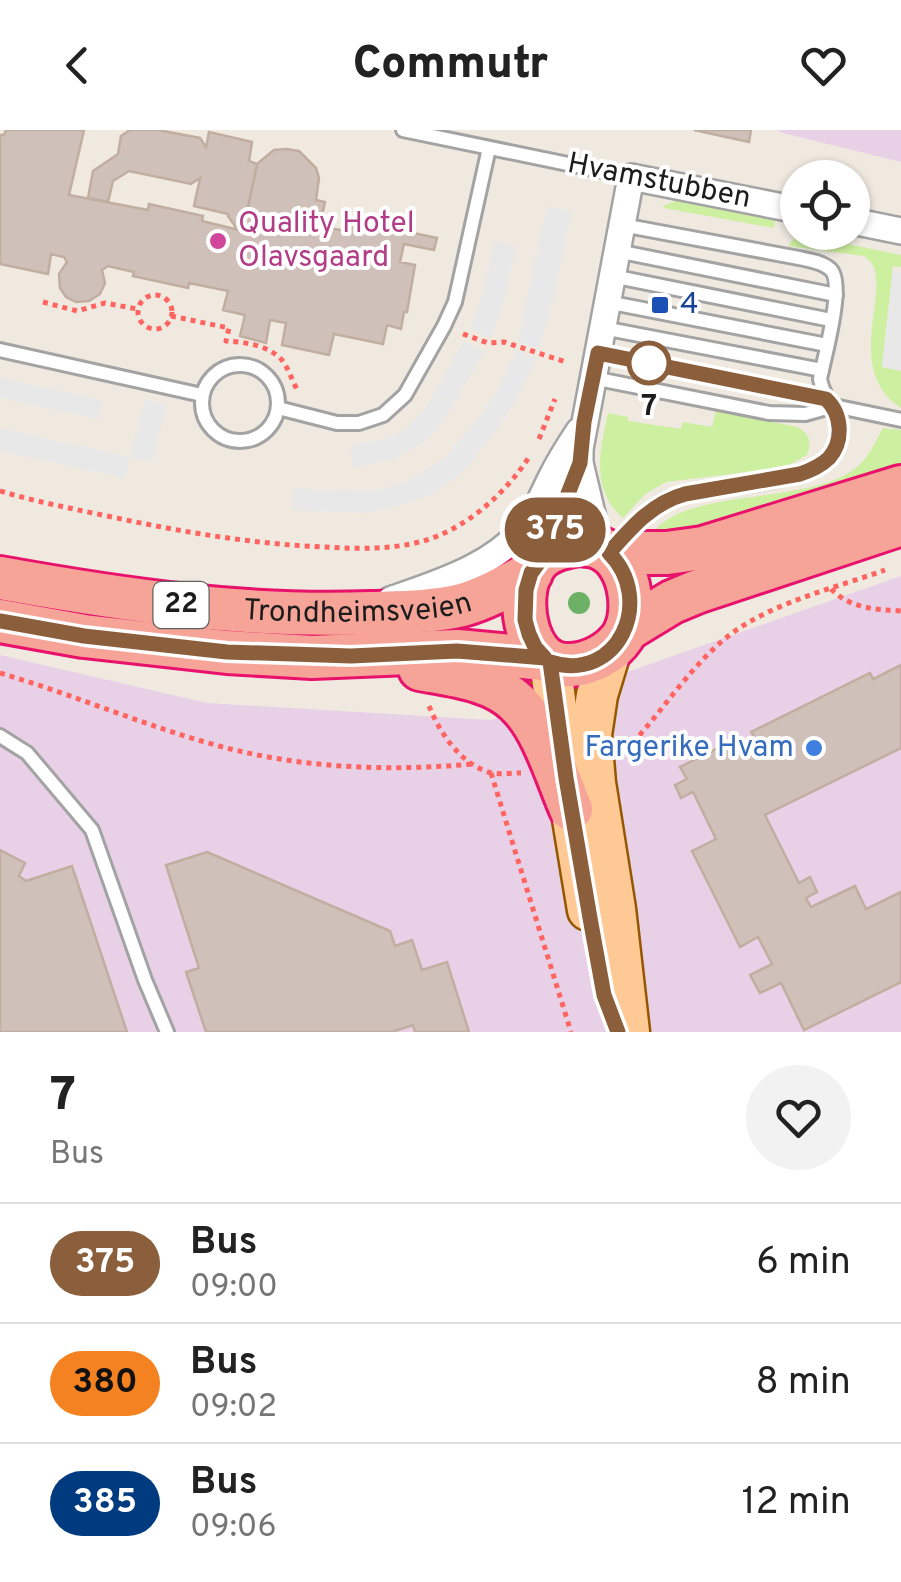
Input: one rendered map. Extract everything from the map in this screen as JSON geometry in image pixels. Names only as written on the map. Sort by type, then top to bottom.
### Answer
[{"type":"highway","name":"22","points":[[538,564],[578,544],[604,550],[667,553],[703,548],[901,487]]},
{"type":"highway","name":"22","points":[[548,660],[560,665],[588,662],[672,602],[901,524]]},
{"type":"highway","points":[[604,550],[622,570],[630,608],[618,640]]},
{"type":"highway","points":[[538,564],[526,590],[525,620],[535,647],[548,660]]},
{"type":"highway","name":"Trondheimsveien","points":[[0,578],[182,606],[343,614],[412,612],[464,604],[500,590],[538,564]]},
{"type":"highway","name":"Trondheimsveien","points":[[0,621],[172,648],[351,656],[457,651],[548,660]]},
{"type":"highway","name":"22","points":[[351,656],[464,678],[504,693],[532,723],[571,809]]},
{"type":"main road","points":[[618,640],[597,695],[591,735],[628,1032]]},
{"type":"main road","points":[[548,660],[604,995],[618,1032]]},
{"type":"street","name":"Hvamstubben","points":[[631,177],[780,206]]},
{"type":"street","points":[[538,564],[580,463],[584,422],[631,177]]},
{"type":"street","points":[[870,225],[901,231]]},
{"type":"street","points":[[343,614],[431,586],[468,570],[504,547],[529,521],[584,422]]},
{"type":"street","points":[[580,463],[604,550]]},
{"type":"lane","name":"Hvamstubben","points":[[403,130],[631,177]]},
{"type":"lane","points":[[278,408],[337,423],[359,423],[384,414],[405,395],[455,302],[489,148]]},
{"type":"lane","points":[[604,550],[668,499],[814,469],[831,456],[839,434],[839,421],[822,390],[836,295],[830,269],[820,263],[622,225]]},
{"type":"lane","points":[[612,276],[836,295]]},
{"type":"lane","points":[[612,276],[831,320]]},
{"type":"lane","points":[[612,276],[826,344]]},
{"type":"lane","points":[[0,350],[202,395]]},
{"type":"lane","points":[[598,353],[822,370]]},
{"type":"lane","points":[[598,353],[769,413],[805,414],[830,402]]},
{"type":"lane","points":[[598,353],[901,420]]},
{"type":"lane","points":[[237,365],[250,367],[269,379],[278,408],[268,429],[253,439],[233,441],[208,425],[202,413],[202,395],[218,372],[237,365]]},
{"type":"lane","points":[[0,736],[27,753],[92,830],[167,1032]]},
{"type":"path","points":[[156,294],[170,303],[171,316],[162,328],[151,328],[141,323],[138,309],[145,297],[156,294]]},
{"type":"path","points":[[44,302],[77,311],[105,303],[138,309]]},
{"type":"path","points":[[171,316],[229,328],[226,341],[258,346],[274,354],[304,398]]},
{"type":"path","points":[[444,326],[488,343],[504,342],[566,362]]},
{"type":"path","points":[[536,444],[555,399]]},
{"type":"path","points":[[0,491],[153,526],[263,542],[385,548],[427,540],[454,527],[483,508],[518,474],[532,453]]},
{"type":"path","points":[[427,540],[427,553]]},
{"type":"path","points":[[614,756],[626,750],[706,657],[736,631],[784,606],[901,564]]},
{"type":"path","points":[[831,589],[857,607],[901,611]]},
{"type":"path","points":[[0,672],[179,734],[257,756],[392,769],[472,764]]},
{"type":"path","points":[[428,698],[440,729],[472,764],[491,773],[523,772]]},
{"type":"path","points":[[491,773],[571,1032]]},
{"type":"shaded area","points":[[901,130],[901,162],[779,132]]},
{"type":"shaded area","points":[[547,206],[571,212],[539,349],[518,341]]},
{"type":"shaded area","points":[[495,242],[516,246],[491,338],[471,329]]},
{"type":"shaded area","points":[[893,270],[901,272],[901,371],[882,367]]},
{"type":"shaded area","points":[[464,341],[484,351],[435,431],[425,442],[394,459],[352,468],[351,445],[388,438],[424,411]]},
{"type":"shaded area","points":[[516,350],[536,358],[518,396],[473,460],[434,493],[366,513],[292,510],[294,488],[378,490],[405,482],[444,459],[496,393]]},
{"type":"shaded area","points":[[0,378],[102,400],[98,419],[0,398]]},
{"type":"shaded area","points":[[145,400],[166,405],[152,462],[130,457]]},
{"type":"shaded area","points":[[0,428],[130,457],[125,478],[0,451]]},
{"type":"shaded area","points":[[901,576],[901,1032],[0,1032],[0,655],[207,703],[491,720]]},
{"type":"green space","points":[[676,201],[775,220],[774,228],[663,206]]},
{"type":"green space","points":[[870,249],[901,255],[901,267],[893,266],[882,366],[901,371],[901,408],[883,390],[873,369],[876,283],[874,267],[864,256],[818,250]]},
{"type":"green space","points":[[716,411],[797,427],[808,438],[807,455],[791,464],[763,470],[666,482],[645,494],[623,518],[606,495],[600,469],[608,413],[628,417],[628,421],[681,429],[683,422],[712,427]]},
{"type":"green space","points":[[883,428],[901,430],[901,471],[713,531],[653,533],[670,518],[693,508],[836,479],[862,463]]},
{"type":"building","name":"Quality Hotel Olavsgaard","points":[[6,130],[84,130],[69,195],[148,210],[149,204],[203,216],[202,221],[243,231],[257,164],[274,150],[299,151],[316,168],[319,178],[316,200],[325,202],[320,226],[350,232],[354,216],[437,238],[434,250],[404,244],[400,262],[415,265],[401,329],[387,325],[383,344],[334,334],[329,355],[282,345],[286,323],[270,320],[266,343],[240,336],[245,315],[223,310],[228,291],[189,283],[188,288],[133,276],[134,272],[108,266],[102,270],[105,283],[100,294],[89,301],[76,302],[60,288],[59,274],[67,262],[64,257],[51,254],[48,274],[0,264],[0,135]]},
{"type":"building","points":[[130,130],[158,130],[200,138],[206,147],[209,132],[252,142],[249,161],[257,164],[243,231],[237,229],[228,214],[194,206],[200,178],[191,184],[129,171],[113,181],[108,202],[88,198],[93,171],[118,154],[121,136]]},
{"type":"building","points":[[694,130],[751,130],[749,142]]},
{"type":"building","points":[[901,665],[901,748],[765,815],[799,883],[810,877],[817,892],[806,898],[811,907],[855,886],[866,909],[901,892],[901,982],[804,1030],[781,983],[760,993],[750,975],[772,964],[758,937],[740,947],[692,851],[716,839],[693,792],[681,798],[675,785],[687,779],[680,767],[728,743],[732,749],[755,738],[751,732],[870,673],[873,679]]},
{"type":"building","points":[[0,850],[25,863],[19,876],[26,881],[72,866],[127,1032],[0,1032]]},
{"type":"building","points":[[207,852],[390,931],[395,946],[412,940],[422,970],[447,962],[469,1032],[415,1032],[413,1025],[392,1032],[206,1032],[186,972],[199,968],[166,865]]},
{"type":"bus line","name":"375","points":[[0,621],[84,636],[227,652],[351,656],[457,651],[545,658],[535,647],[525,620],[526,590],[563,511],[580,463],[598,353],[826,399],[834,406],[839,421],[831,456],[800,474],[685,494],[655,507],[609,553],[622,570],[629,599],[629,617],[622,638],[611,650],[588,662],[550,662],[604,995],[618,1032]]},
{"type":"place","name":"Quality Hotel Olavsgaard","points":[[218,241]]},
{"type":"place","name":"4","points":[[660,305]]},
{"type":"place","name":"7","points":[[649,363]]},
{"type":"place","name":"Fargerike Hvam","points":[[814,748]]}]
